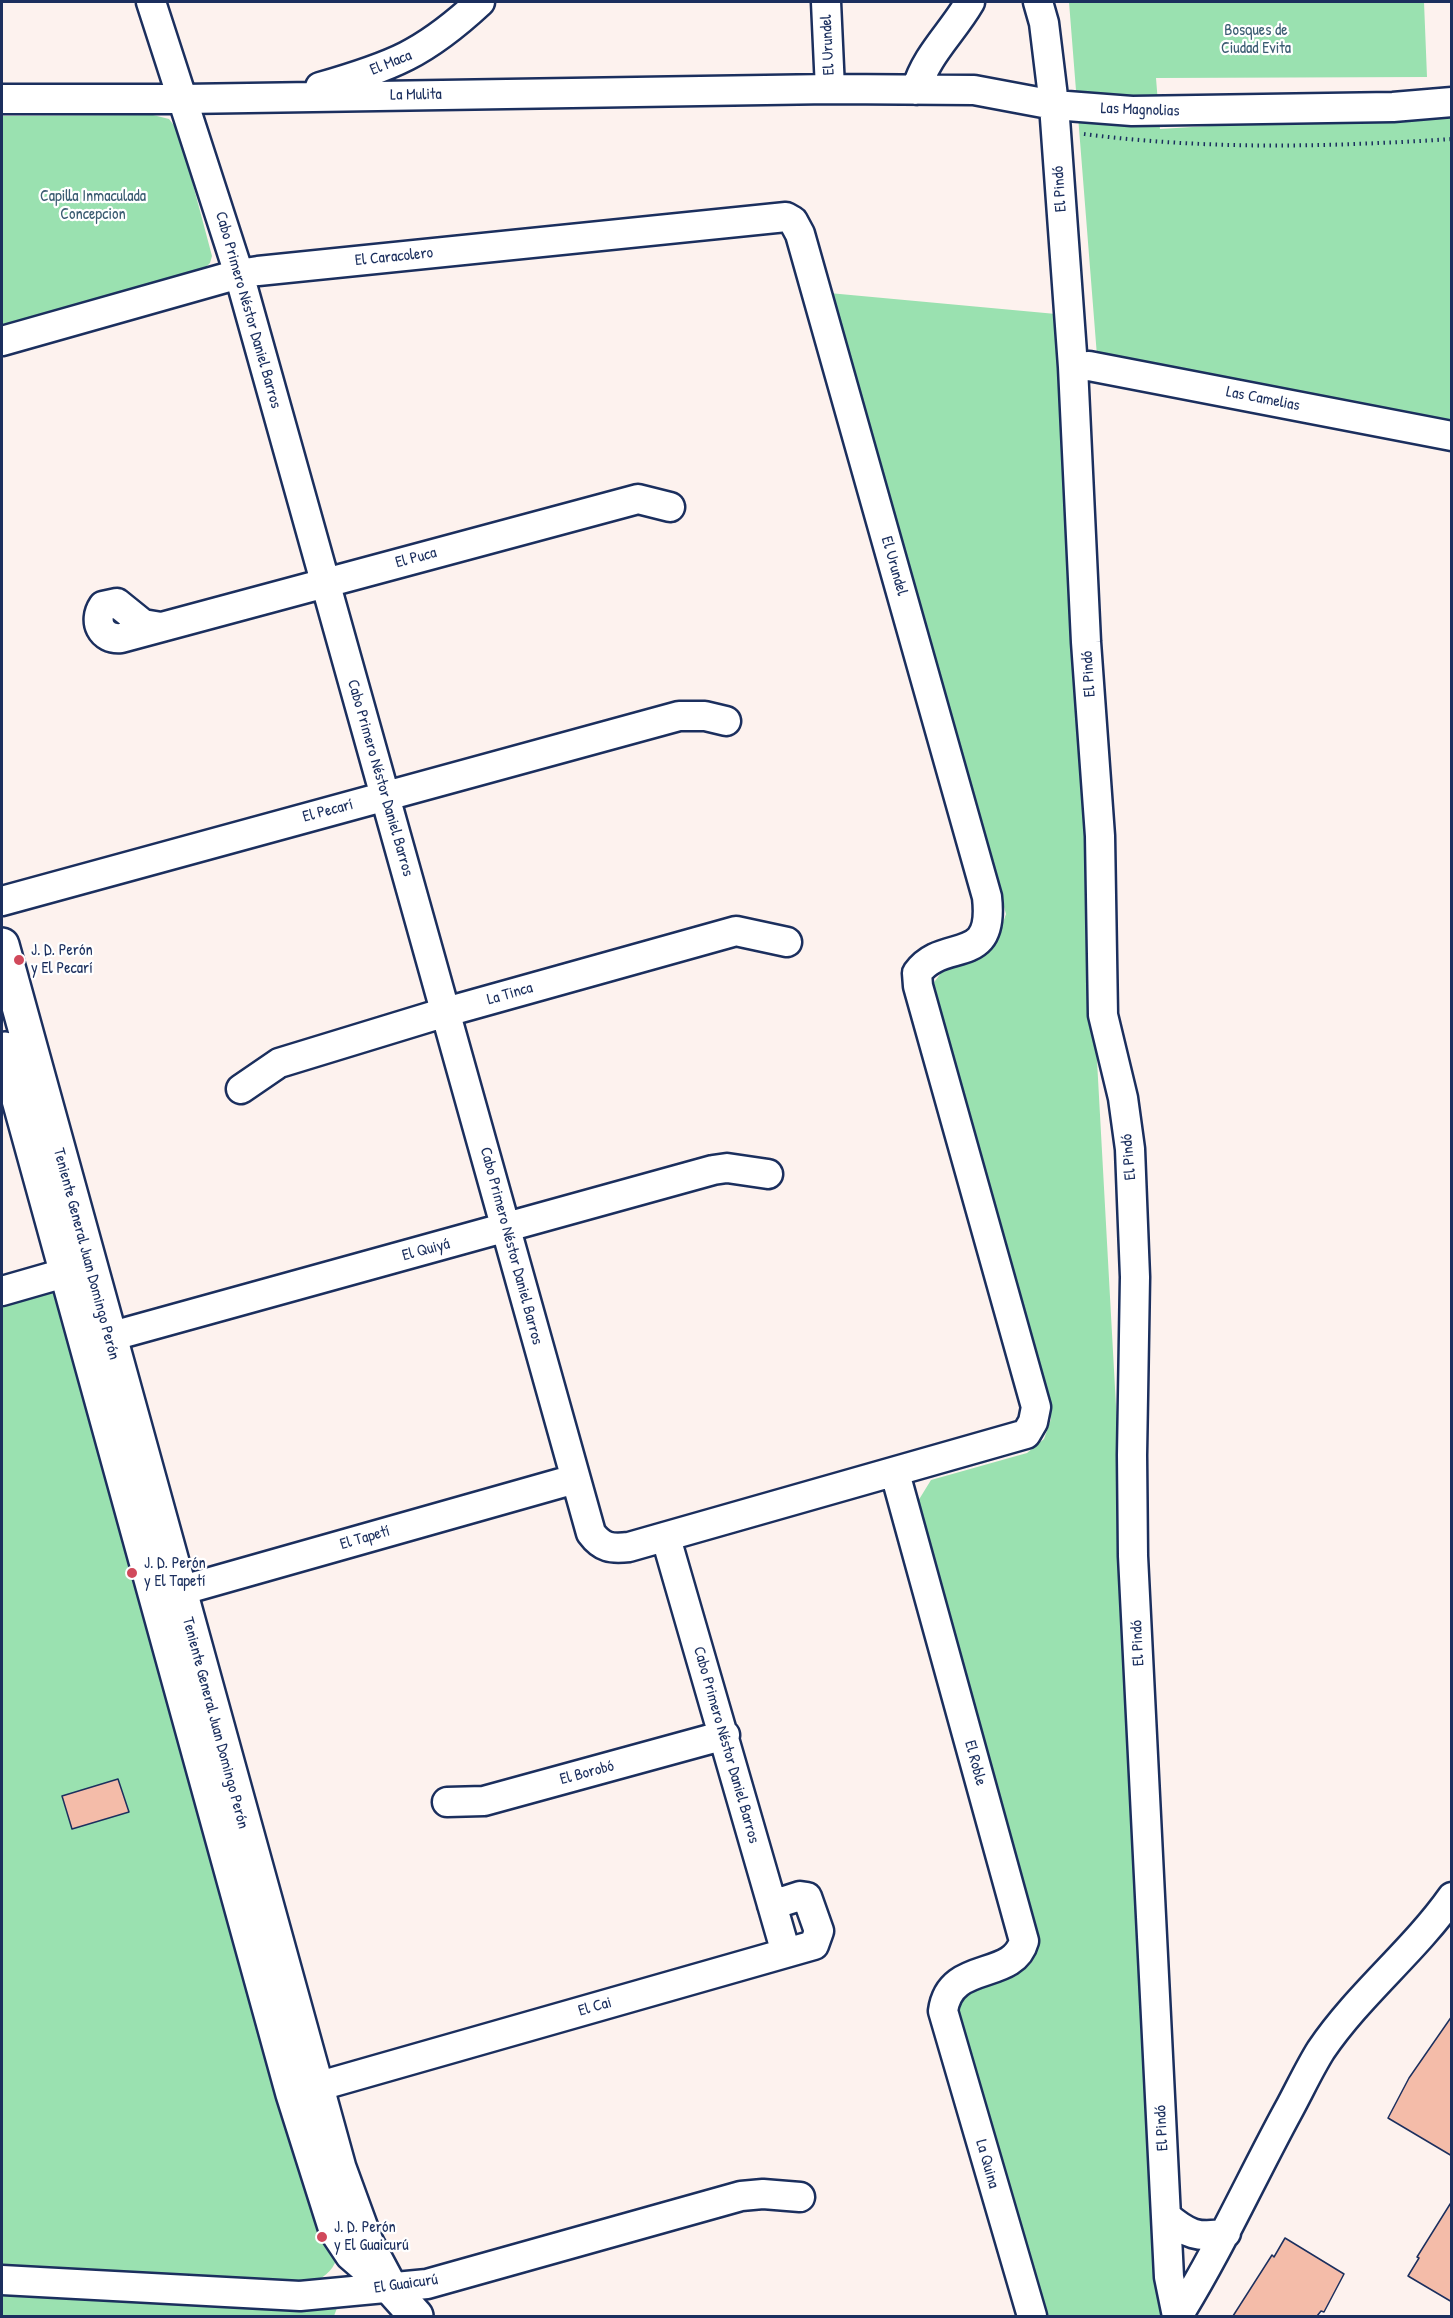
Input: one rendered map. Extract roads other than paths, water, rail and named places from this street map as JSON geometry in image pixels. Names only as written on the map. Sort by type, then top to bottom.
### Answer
[{"type":"main road","name":"Teniente General Juan Domingo Perón","points":[[2,945],[8,1041],[78,1269],[304,2090],[366,2242],[390,2287],[416,2316]]},
{"type":"street","name":"Cabo Primero Néstor Daniel Barros","points":[[151,2],[239,274],[591,1533],[598,1543],[610,1549],[666,1538],[725,1735],[786,1953]]},
{"type":"street","name":"El Maca","points":[[287,97],[384,67],[417,53],[457,23],[480,2]]},
{"type":"street","name":"El Urundel","points":[[826,2],[831,65],[830,89]]},
{"type":"street","points":[[916,90],[922,69],[957,24],[970,2]]},
{"type":"street","name":"El Pindó","points":[[1038,2],[1044,24],[1055,118],[1073,367],[1086,642],[1100,836],[1103,1015],[1123,1098],[1130,1149],[1133,1216],[1133,1556],[1169,2277],[1178,2316]]},
{"type":"street","name":"La Mulita","points":[[2,99],[184,99],[830,89]]},
{"type":"street","name":"Las Magnolias","points":[[830,89],[996,93],[1055,118],[1393,107],[1452,102]]},
{"type":"street","name":"El Caracolero","points":[[2,341],[239,274],[786,217],[793,221]]},
{"type":"street","name":"El Urundel","points":[[793,221],[800,234],[987,897],[988,927],[981,938],[969,948],[929,960],[917,973],[918,986],[1036,1407],[1033,1422],[1026,1434],[895,1473]]},
{"type":"street","name":"Las Camelias","points":[[1073,367],[1089,366],[1452,436]]},
{"type":"street","name":"El Puca","points":[[161,627],[638,498],[670,507]]},
{"type":"street","name":"El Pecarí","points":[[2,901],[679,716],[705,716],[726,721]]},
{"type":"street","name":"La Tinca","points":[[241,1089],[279,1063],[446,1012],[736,931],[787,942]]},
{"type":"street","name":"El Quiyá","points":[[97,1339],[713,1170],[727,1168],[768,1174]]},
{"type":"street","points":[[2,1291],[78,1269]]},
{"type":"street","points":[[666,1538],[895,1473]]},
{"type":"street","name":"El Roble","points":[[895,1473],[1024,1941],[1022,1951],[1014,1959],[960,1980],[951,1987],[945,1996],[943,2011]]},
{"type":"street","name":"El Tapetí","points":[[167,1594],[575,1479]]},
{"type":"street","name":"El Borobó","points":[[447,1802],[484,1801],[725,1735]]},
{"type":"street","name":"El Cai","points":[[304,2090],[814,1945],[819,1938],[807,1897],[800,1896],[772,1905]]},
{"type":"street","points":[[1178,2316],[1206,2272],[1265,2151],[1320,2052],[1364,1994],[1417,1940],[1452,1897]]},
{"type":"street","name":"La Quina","points":[[943,2011],[1032,2316]]},
{"type":"street","name":"El Guaicurú","points":[[2,2280],[300,2296],[346,2304],[390,2287],[427,2284],[741,2196],[763,2194],[800,2197]]},
{"type":"street","points":[[1166,2216],[1179,2227],[1198,2235],[1206,2237],[1226,2233]]},
{"type":"place","name":"J. D. Perón y El Pecarí","points":[[19,960]]},
{"type":"place","name":"J. D. Perón y El Tapetí","points":[[132,1573]]},
{"type":"place","name":"J. D. Perón y El Guaicurú","points":[[322,2237]]},
{"type":"park label","name":"Bosques de Ciudad Evita","points":[[1256,40]]},
{"type":"park label","name":"Capilla Inmaculada Concepcion","points":[[93,206]]}]
